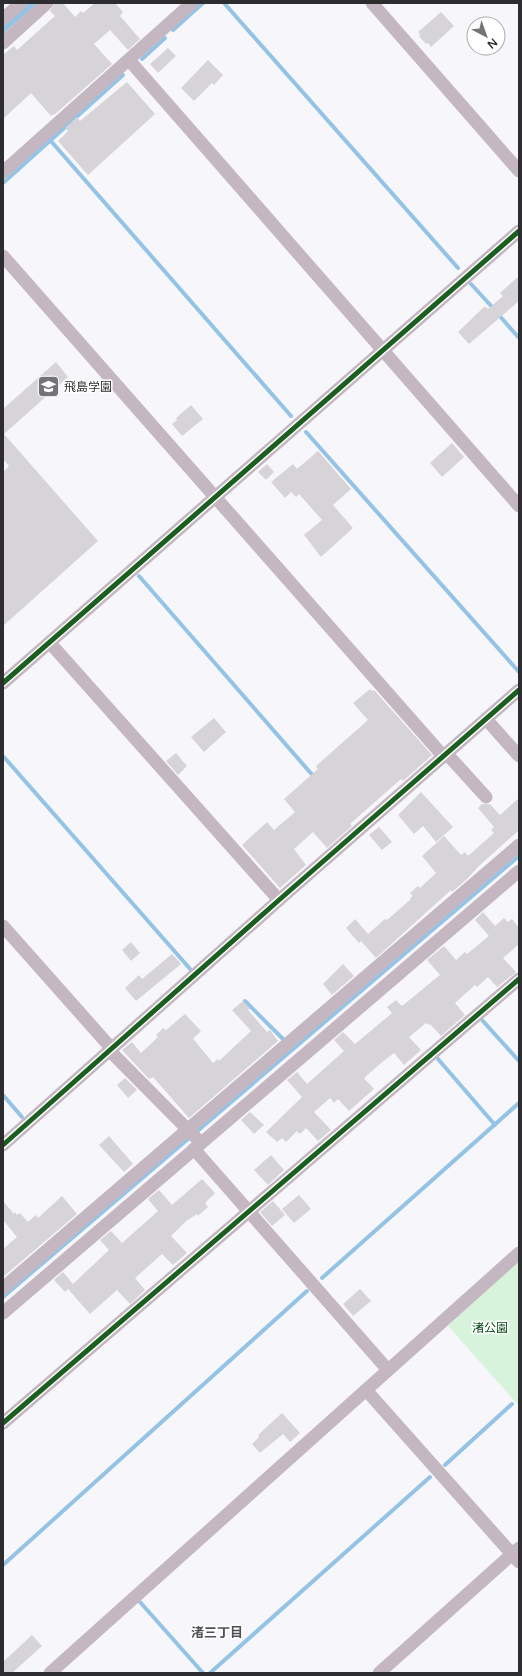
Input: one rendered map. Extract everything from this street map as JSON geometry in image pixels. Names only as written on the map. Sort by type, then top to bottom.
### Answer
[{"type":"street","points":[[3,20],[21,3]]},
{"type":"street","points":[[3,42],[46,3]]},
{"type":"street","points":[[3,172],[192,3]]},
{"type":"street","points":[[372,3],[519,171]]},
{"type":"street","points":[[128,60],[519,506]]},
{"type":"street","points":[[3,683],[215,499],[519,231]]},
{"type":"street","points":[[3,256],[215,499],[445,755],[486,797]]},
{"type":"street","points":[[50,643],[279,900]]},
{"type":"street","points":[[3,1146],[279,900],[519,690]]},
{"type":"street","points":[[486,719],[519,756]]},
{"type":"street","points":[[3,1313],[194,1138],[519,845]]},
{"type":"street","points":[[3,1288],[194,1138],[519,872]]},
{"type":"street","points":[[3,926],[111,1050],[194,1138],[249,1211],[388,1370]]},
{"type":"street","points":[[3,1423],[519,979]]},
{"type":"street","points":[[50,1673],[519,1253]]},
{"type":"street","points":[[366,1390],[517,1555],[379,1673]]},
{"type":"green space","name":"渚公園","points":[[519,1260],[519,1406],[448,1326]]},
{"type":"water","points":[[28,3],[38,3],[3,34],[3,26]]},
{"type":"building","points":[[55,3],[63,3],[75,17],[81,11],[83,13],[95,3],[115,3],[123,12],[120,16],[140,39],[128,50],[110,30],[94,44],[112,64],[54,115],[53,114],[51,116],[31,93],[3,119],[3,55],[14,46],[17,50],[55,16],[50,11]]},
{"type":"building","points":[[441,12],[454,26],[431,47],[419,36],[420,34],[418,32]]},
{"type":"building","points":[[168,48],[176,56],[158,73],[150,64]]},
{"type":"building","points":[[208,60],[223,75],[214,85],[212,83],[194,101],[181,88]]},
{"type":"building","points":[[127,82],[155,114],[88,175],[58,141],[68,131],[65,128],[77,117],[80,121]]},
{"type":"building","points":[[519,276],[519,301],[469,344],[458,332],[485,306],[488,309],[503,296],[500,293]]},
{"type":"building","points":[[56,362],[68,377],[4,434],[98,541],[3,626],[3,472],[9,466],[3,459],[3,409]]},
{"type":"building","points":[[191,405],[203,419],[182,436],[172,424],[177,420],[176,418]]},
{"type":"building","points":[[452,443],[464,457],[442,477],[430,463]]},
{"type":"building","points":[[318,451],[351,489],[333,505],[353,528],[321,557],[304,535],[322,520],[299,494],[296,497],[291,492],[285,498],[271,482],[293,464],[297,469]]},
{"type":"building","points":[[267,464],[274,472],[266,480],[258,472]]},
{"type":"building","points":[[370,689],[372,691],[374,690],[432,755],[403,781],[401,779],[350,824],[352,826],[327,848],[313,832],[294,849],[306,865],[280,888],[242,845],[267,822],[274,830],[295,812],[284,799],[318,769],[316,766],[368,720],[353,703]]},
{"type":"building","points":[[214,718],[226,732],[204,752],[191,737]]},
{"type":"building","points":[[176,753],[187,766],[178,775],[166,761]]},
{"type":"building","points":[[421,792],[453,827],[436,842],[423,826],[414,834],[398,815]]},
{"type":"building","points":[[519,798],[519,830],[467,879],[452,892],[451,890],[376,958],[361,941],[359,943],[346,928],[355,919],[368,934],[385,919],[387,920],[411,899],[410,898],[413,896],[410,893],[418,886],[420,888],[436,873],[422,856],[444,836],[461,855],[465,852],[468,856],[494,833],[491,830],[494,827],[478,808],[482,804],[490,804],[500,815]]},
{"type":"building","points":[[379,827],[392,842],[382,850],[369,835]]},
{"type":"building","points":[[483,912],[495,926],[504,918],[508,922],[512,919],[519,928],[519,944],[503,958],[516,972],[497,987],[488,977],[477,987],[475,985],[455,1003],[465,1015],[441,1036],[430,1024],[429,1025],[426,1023],[409,1037],[421,1050],[404,1065],[394,1053],[381,1063],[364,1078],[374,1089],[349,1111],[338,1099],[334,1103],[330,1098],[314,1112],[331,1130],[318,1141],[306,1128],[300,1134],[297,1131],[286,1142],[282,1138],[277,1142],[266,1132],[302,1097],[287,1080],[297,1072],[307,1084],[344,1051],[334,1040],[343,1032],[355,1044],[392,1013],[387,1007],[396,1000],[402,1006],[440,975],[427,960],[444,946],[456,960],[465,952],[467,954],[489,936],[475,920]]},
{"type":"building","points":[[131,942],[140,953],[131,961],[122,950]]},
{"type":"building","points":[[172,954],[181,964],[136,1001],[125,988],[139,975],[142,979]]},
{"type":"building","points":[[343,964],[354,976],[332,995],[323,984]]},
{"type":"building","points":[[243,1001],[250,1008],[248,1010],[267,1032],[270,1030],[278,1041],[189,1118],[153,1077],[149,1079],[122,1050],[132,1042],[141,1053],[158,1037],[156,1035],[163,1028],[166,1030],[185,1014],[201,1031],[193,1039],[213,1063],[218,1059],[219,1061],[251,1031],[232,1010]]},
{"type":"building","points":[[125,1078],[137,1090],[128,1098],[117,1085]]},
{"type":"building","points":[[250,1112],[264,1125],[254,1134],[241,1120]]},
{"type":"building","points":[[109,1136],[133,1164],[124,1172],[99,1145]]},
{"type":"building","points":[[271,1155],[284,1170],[268,1185],[254,1170]]},
{"type":"building","points":[[202,1179],[215,1193],[205,1203],[208,1207],[198,1216],[197,1214],[186,1221],[171,1236],[187,1253],[173,1265],[162,1254],[135,1278],[145,1290],[130,1304],[117,1290],[90,1314],[68,1289],[65,1292],[54,1280],[63,1272],[73,1284],[109,1250],[100,1240],[111,1231],[122,1243],[158,1211],[148,1199],[159,1190],[172,1205]]},
{"type":"building","points":[[299,1195],[311,1209],[294,1223],[282,1209]]},
{"type":"building","points":[[62,1196],[77,1214],[3,1277],[3,1249],[17,1237],[3,1220],[3,1201],[14,1214],[15,1212],[17,1215],[20,1213],[28,1222],[36,1215],[38,1218]]},
{"type":"building","points":[[273,1201],[285,1215],[272,1226],[260,1212]]},
{"type":"building","points":[[360,1289],[371,1301],[353,1316],[343,1304]]},
{"type":"building","points":[[282,1413],[300,1433],[290,1442],[283,1434],[260,1453],[252,1444],[259,1437],[258,1435]]},
{"type":"building","points":[[32,1635],[42,1646],[12,1673],[3,1673],[3,1662]]},
{"type":"waterway","points":[[173,30],[203,3]]},
{"type":"waterway","points":[[224,3],[458,268]]},
{"type":"waterway","points":[[142,59],[165,38]]},
{"type":"waterway","points":[[3,183],[123,75]]},
{"type":"waterway","points":[[50,140],[291,416]]},
{"type":"waterway","points":[[471,284],[494,309]]},
{"type":"waterway","points":[[498,314],[519,338]]},
{"type":"waterway","points":[[306,432],[519,672]]},
{"type":"waterway","points":[[139,576],[315,778]]},
{"type":"waterway","points":[[3,756],[191,970]]},
{"type":"waterway","points":[[3,1297],[519,856]]},
{"type":"waterway","points":[[245,1001],[284,1040]]},
{"type":"waterway","points":[[482,1020],[519,1061]]},
{"type":"waterway","points":[[438,1059],[495,1125]]},
{"type":"waterway","points":[[3,1095],[22,1117]]},
{"type":"waterway","points":[[322,1278],[519,1103]]},
{"type":"waterway","points":[[3,1565],[307,1291]]},
{"type":"waterway","points":[[445,1465],[512,1404]]},
{"type":"waterway","points":[[210,1673],[430,1477]]},
{"type":"waterway","points":[[140,1602],[203,1673]]},
{"type":"cycle path","points":[[3,683],[519,231]]},
{"type":"cycle path","points":[[3,1145],[279,900],[519,690]]},
{"type":"cycle path","points":[[3,1423],[519,979]]},
{"type":"place","name":"飛島学園","points":[[49,387]]},
{"type":"district","name":"渚三丁目","points":[[217,1633]]}]
